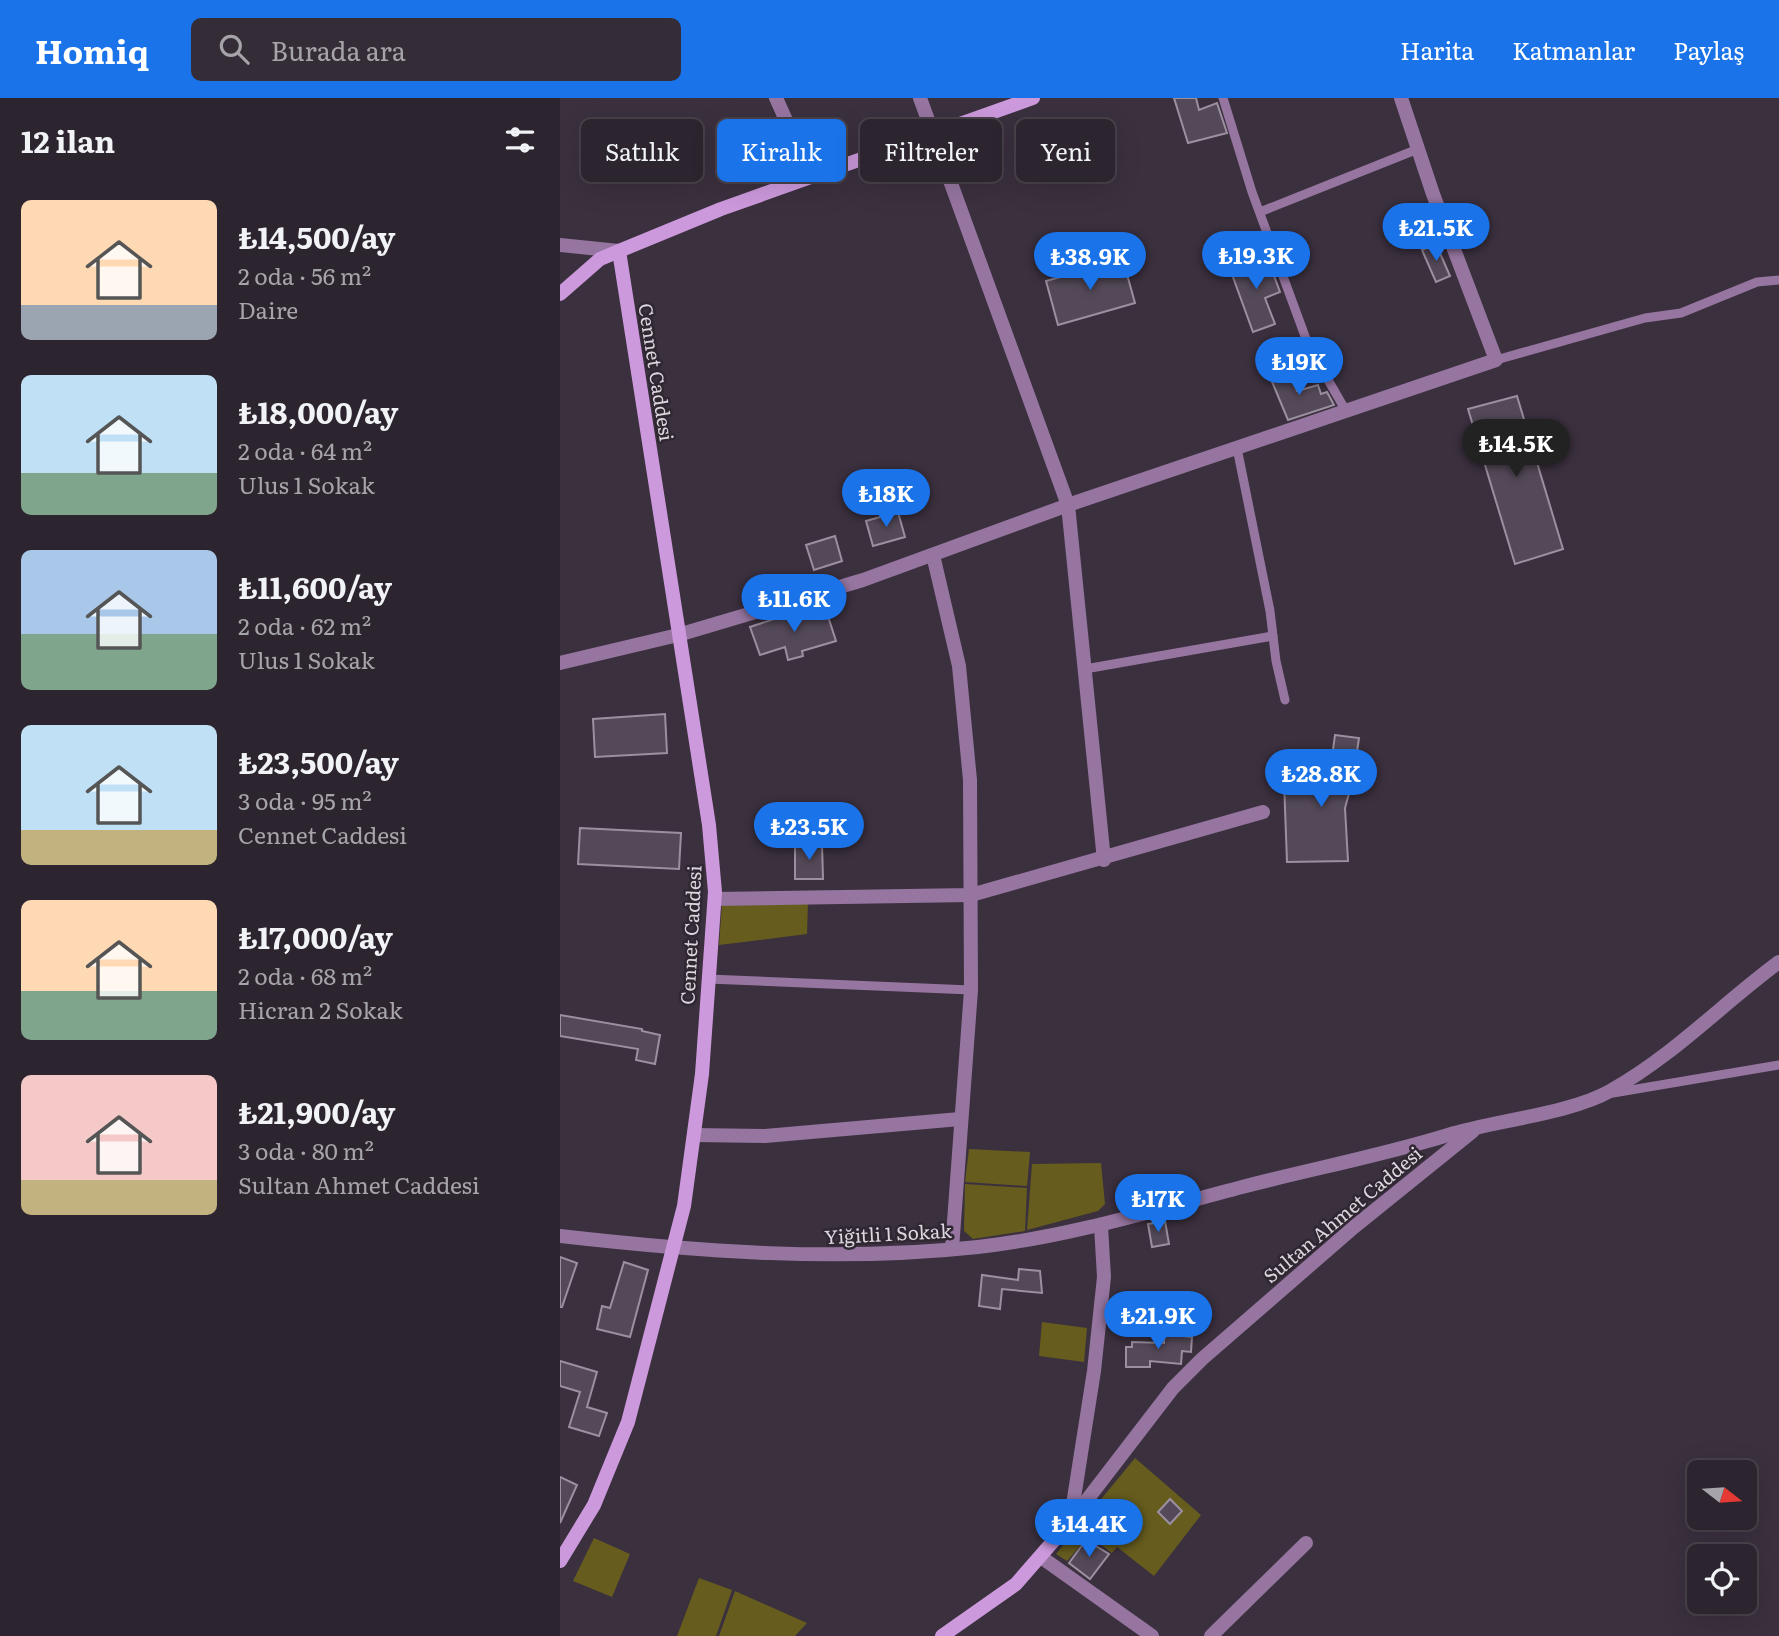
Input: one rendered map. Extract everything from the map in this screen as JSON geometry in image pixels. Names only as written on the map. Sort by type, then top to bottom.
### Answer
[{"type":"street","points":[[776,98],[785,119]]},
{"type":"street","points":[[920,98],[930,119]]},
{"type":"street","points":[[971,119],[1033,98]]},
{"type":"street","points":[[560,663],[678,635],[863,580],[1070,504],[1496,360],[1401,98]]},
{"type":"street","points":[[560,294],[600,259],[796,182]]},
{"type":"street","points":[[953,182],[1070,504],[1104,860]]},
{"type":"street","points":[[560,245],[619,251]]},
{"type":"street","name":"Cennet Caddesi","points":[[560,1561],[594,1505],[621,1443],[675,1249],[694,1135],[715,899],[715,868],[709,825],[619,251]]},
{"type":"street","points":[[933,555],[951,628],[965,705],[970,780],[971,990],[952,1249]]},
{"type":"street","points":[[715,899],[971,895],[1104,860],[1263,812]]},
{"type":"street","points":[[1608,1093],[1703,1026],[1748,984],[1779,962]]},
{"type":"street","name":"Yiğitli 1 Sokak","points":[[560,1236],[675,1249],[834,1256],[952,1249],[1014,1242],[1101,1226],[1246,1186],[1392,1152],[1480,1125],[1608,1093]]},
{"type":"street","points":[[694,1135],[765,1136],[960,1119]]},
{"type":"street","name":"Sultan Ahmet Caddesi","points":[[942,1636],[1016,1584],[1070,1522],[1173,1388],[1202,1359],[1344,1236],[1480,1125]]},
{"type":"street","points":[[1070,1522],[1086,1430],[1104,1277],[1101,1226]]},
{"type":"street","points":[[1211,1636],[1306,1543]]},
{"type":"street","points":[[1041,1557],[1152,1636]]},
{"type":"lane","points":[[1223,98],[1259,212],[1310,347],[1346,411]]},
{"type":"lane","points":[[1259,212],[1418,149]]},
{"type":"lane","points":[[1496,360],[1645,318],[1681,313],[1757,282],[1779,280]]},
{"type":"lane","points":[[1237,448],[1285,700]]},
{"type":"lane","points":[[1085,670],[1273,636]]},
{"type":"lane","points":[[708,979],[971,990]]},
{"type":"lane","points":[[1608,1093],[1779,1065]]},
{"type":"shaded area","points":[[808,903],[807,934],[719,945],[722,904]]},
{"type":"shaded area","points":[[969,1149],[1030,1152],[1027,1186],[965,1182]]},
{"type":"shaded area","points":[[1101,1163],[1105,1204],[1098,1211],[1027,1230],[1032,1164]]},
{"type":"shaded area","points":[[965,1184],[1027,1188],[1025,1231],[973,1239],[964,1231]]},
{"type":"shaded area","points":[[1042,1322],[1087,1328],[1084,1362],[1039,1356]]},
{"type":"shaded area","points":[[1135,1458],[1201,1515],[1154,1576],[1117,1547],[1112,1553],[1089,1536],[1067,1561],[1056,1554]]},
{"type":"shaded area","points":[[594,1538],[630,1554],[612,1597],[573,1581]]},
{"type":"shaded area","points":[[699,1578],[732,1590],[716,1636],[677,1636]]},
{"type":"shaded area","points":[[735,1591],[807,1623],[795,1636],[719,1636]]},
{"type":"building","points":[[1174,98],[1196,98],[1199,110],[1217,103],[1227,133],[1188,143]]},
{"type":"building","points":[[1436,244],[1450,276],[1436,282],[1422,250]]},
{"type":"building","points":[[1267,257],[1280,292],[1265,298],[1275,324],[1253,332],[1230,269]]},
{"type":"building","points":[[1123,260],[1135,303],[1058,325],[1046,281]]},
{"type":"building","points":[[1289,369],[1297,391],[1318,385],[1321,394],[1327,392],[1334,405],[1288,420],[1270,377]]},
{"type":"building","points":[[1517,396],[1563,549],[1515,564],[1468,409]]},
{"type":"building","points":[[898,512],[905,537],[873,546],[866,521]]},
{"type":"building","points":[[835,536],[842,561],[814,570],[806,545]]},
{"type":"building","points":[[826,610],[836,641],[802,651],[803,656],[788,660],[785,647],[760,655],[750,627],[789,614],[791,621]]},
{"type":"building","points":[[665,714],[667,753],[595,757],[593,719]]},
{"type":"building","points":[[1335,735],[1359,738],[1353,779],[1345,808],[1348,861],[1287,862],[1284,781],[1329,779]]},
{"type":"building","points":[[580,828],[681,833],[679,869],[578,864]]},
{"type":"building","points":[[822,844],[823,879],[795,879],[795,845]]},
{"type":"building","points":[[560,1015],[642,1029],[660,1035],[655,1064],[636,1060],[638,1049],[560,1036]]},
{"type":"building","points":[[1165,1221],[1169,1244],[1152,1247],[1148,1224]]},
{"type":"building","points":[[560,1257],[577,1263],[562,1307],[560,1307]]},
{"type":"building","points":[[624,1262],[648,1270],[630,1337],[597,1329],[602,1306],[610,1308]]},
{"type":"building","points":[[1019,1269],[1040,1271],[1042,1293],[1002,1289],[1000,1309],[979,1306],[982,1275],[1018,1280]]},
{"type":"building","points":[[1164,1334],[1192,1337],[1191,1352],[1182,1351],[1181,1364],[1150,1361],[1150,1367],[1126,1367],[1126,1347],[1132,1347],[1132,1342],[1164,1343]]},
{"type":"building","points":[[560,1361],[597,1372],[587,1407],[607,1413],[599,1436],[569,1427],[580,1392],[560,1386]]},
{"type":"building","points":[[560,1477],[577,1485],[560,1523]]},
{"type":"building","points":[[1170,1499],[1182,1511],[1170,1524],[1158,1512]]},
{"type":"building","points":[[1086,1540],[1109,1554],[1090,1579],[1069,1563]]}]
